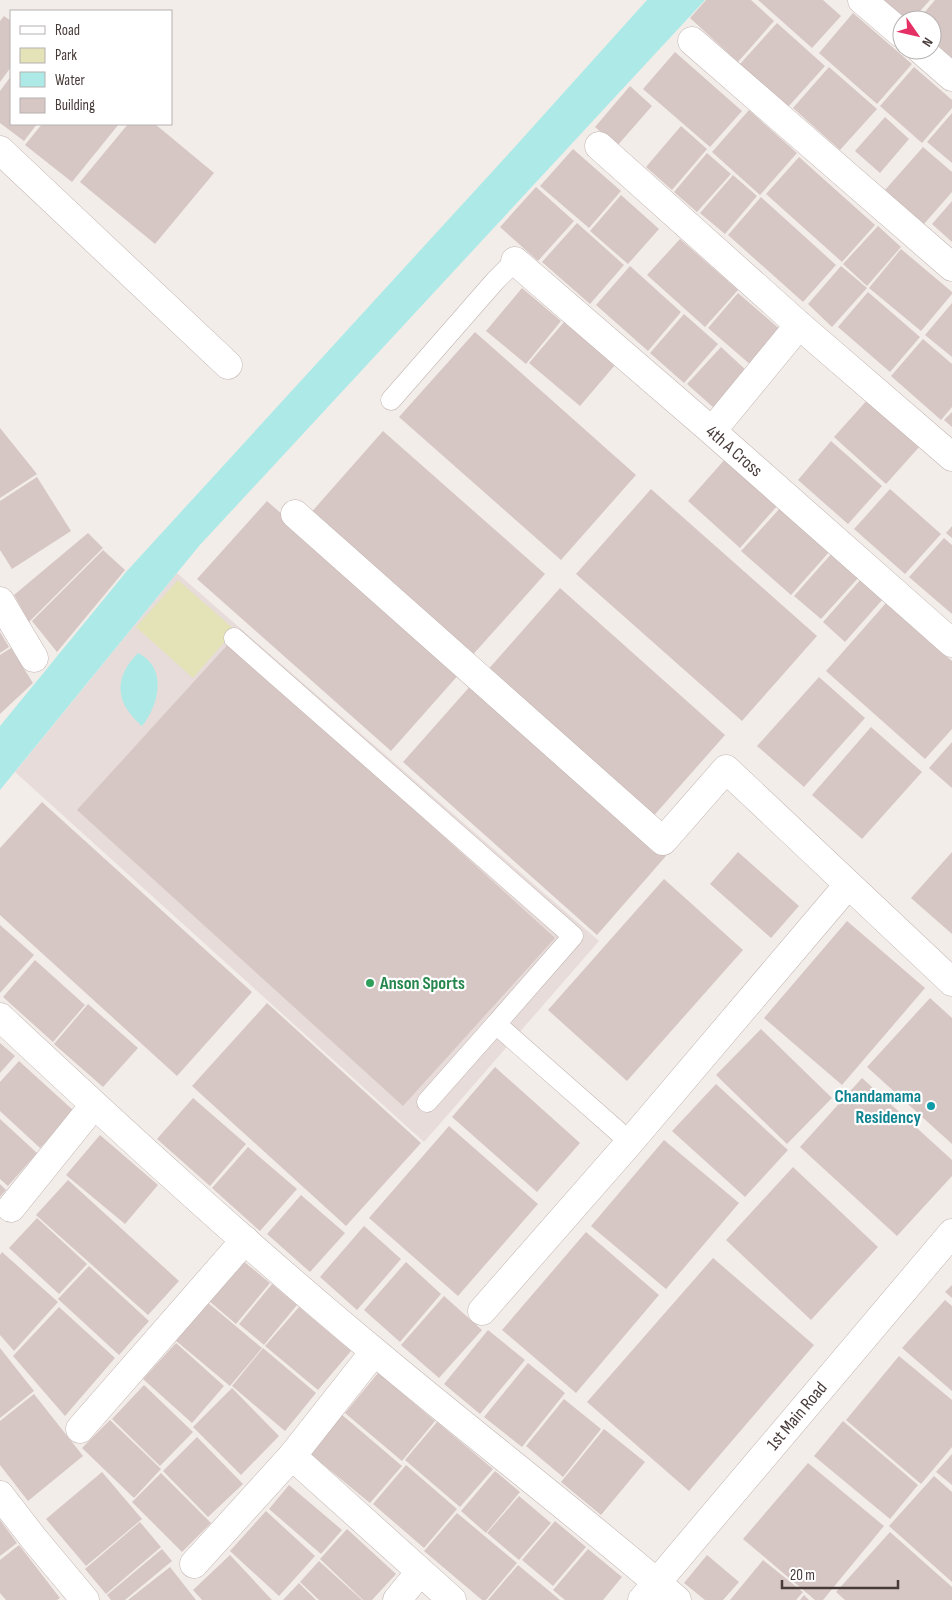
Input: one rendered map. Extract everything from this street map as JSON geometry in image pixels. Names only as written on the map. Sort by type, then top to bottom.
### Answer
[{"type":"street","points":[[862,0],[892,26]]},
{"type":"street","points":[[692,42],[952,267]]},
{"type":"street","points":[[932,60],[952,77]]},
{"type":"street","points":[[599,146],[799,325],[952,458]]},
{"type":"street","points":[[0,150],[228,366]]},
{"type":"street","name":"4th A Cross","points":[[515,261],[712,431],[952,643]]},
{"type":"street","points":[[712,431],[799,325]]},
{"type":"street","points":[[296,514],[663,841],[726,769],[952,982]]},
{"type":"street","points":[[0,601],[34,658]]},
{"type":"street","points":[[482,1311],[630,1142],[848,885]]},
{"type":"street","points":[[0,1017],[94,1105],[245,1240],[649,1591],[677,1600]]},
{"type":"street","points":[[12,1208],[94,1105]]},
{"type":"street","name":"1st Main Road","points":[[649,1591],[952,1233]]},
{"type":"street","points":[[80,1429],[245,1240]]},
{"type":"street","points":[[194,1564],[292,1456],[374,1352]]},
{"type":"street","points":[[292,1456],[452,1600]]},
{"type":"street","points":[[0,1495],[85,1600]]},
{"type":"street","points":[[397,1600],[420,1572]]},
{"type":"lane","points":[[391,400],[515,261]]},
{"type":"lane","points":[[234,638],[573,936],[427,1102]]},
{"type":"lane","points":[[496,1024],[630,1142]]},
{"type":"shaded area","points":[[177,573],[599,941],[424,1142],[15,772]]},
{"type":"green space","points":[[178,580],[235,630],[193,678],[136,627]]},
{"type":"water","points":[[647,0],[705,0],[199,546],[0,790],[0,726],[126,572]]},
{"type":"water","points":[[138,653],[154,668],[158,687],[153,708],[142,726],[126,708],[120,690],[124,672]]},
{"type":"building","points":[[706,0],[751,0],[774,21],[738,62],[690,18]]},
{"type":"building","points":[[758,0],[823,0],[841,16],[812,48]]},
{"type":"building","points":[[884,0],[930,0],[921,10],[896,10]]},
{"type":"building","points":[[935,0],[952,0],[952,58],[942,49],[942,10],[926,10]]},
{"type":"building","points":[[853,13],[892,47],[892,60],[907,60],[912,64],[877,104],[819,53]]},
{"type":"building","points":[[4,16],[10,20],[10,68],[0,82],[0,21]]},
{"type":"building","points":[[777,23],[825,66],[788,107],[740,64]]},
{"type":"building","points":[[675,52],[742,111],[710,147],[643,89]]},
{"type":"building","points":[[829,67],[877,109],[840,150],[793,108]]},
{"type":"building","points":[[914,67],[952,100],[952,108],[922,143],[880,106]]},
{"type":"building","points":[[10,77],[10,125],[36,125],[24,141],[0,123],[0,91]]},
{"type":"building","points":[[630,86],[652,106],[617,146],[595,127]]},
{"type":"building","points":[[749,110],[797,153],[760,195],[712,152]]},
{"type":"building","points":[[952,113],[952,163],[927,142]]},
{"type":"building","points":[[885,117],[909,139],[880,173],[855,151]]},
{"type":"building","points":[[41,125],[118,125],[72,182],[25,145]]},
{"type":"building","points":[[127,125],[156,125],[214,173],[155,244],[80,182]]},
{"type":"building","points":[[681,126],[707,149],[672,190],[646,167]]},
{"type":"building","points":[[923,147],[952,172],[952,192],[924,224],[885,190]]},
{"type":"building","points":[[573,149],[621,191],[589,228],[540,186]]},
{"type":"building","points":[[707,153],[731,174],[697,212],[674,192]]},
{"type":"building","points":[[799,157],[875,225],[842,262],[766,194]]},
{"type":"building","points":[[733,175],[757,196],[725,234],[700,213]]},
{"type":"building","points":[[536,187],[574,221],[538,261],[500,227]]},
{"type":"building","points":[[621,195],[659,229],[628,264],[590,231]]},
{"type":"building","points":[[761,197],[836,265],[803,302],[728,235]]},
{"type":"building","points":[[952,201],[952,242],[932,224]]},
{"type":"building","points":[[577,223],[624,265],[590,304],[542,262]]},
{"type":"building","points":[[878,226],[901,247],[867,286],[843,264]]},
{"type":"building","points":[[680,239],[738,290],[705,327],[647,275]]},
{"type":"building","points":[[901,249],[952,292],[921,331],[869,288]]},
{"type":"building","points":[[630,266],[681,312],[648,351],[596,305]]},
{"type":"building","points":[[841,266],[867,288],[832,327],[808,304]]},
{"type":"building","points":[[522,288],[561,321],[526,364],[486,331]]},
{"type":"building","points":[[868,292],[920,337],[890,372],[838,327]]},
{"type":"building","points":[[738,293],[782,331],[752,366],[708,328]]},
{"type":"building","points":[[952,303],[952,357],[925,335]]},
{"type":"building","points":[[684,314],[718,344],[684,383],[650,353]]},
{"type":"building","points":[[564,322],[615,365],[580,406],[529,363]]},
{"type":"building","points":[[475,332],[636,475],[561,560],[399,417]]},
{"type":"building","points":[[923,339],[952,364],[952,407],[941,420],[891,376]]},
{"type":"building","points":[[721,347],[747,371],[714,408],[687,384]]},
{"type":"building","points":[[869,398],[921,445],[886,484],[834,437]]},
{"type":"building","points":[[952,412],[952,427],[944,420]]},
{"type":"building","points":[[0,428],[37,474],[0,498]]},
{"type":"building","points":[[383,431],[545,574],[469,659],[308,516]]},
{"type":"building","points":[[831,441],[882,486],[848,524],[798,480]]},
{"type":"building","points":[[726,458],[778,505],[740,548],[688,501]]},
{"type":"building","points":[[37,477],[71,531],[12,569],[0,550],[0,501]]},
{"type":"building","points":[[651,489],[817,636],[742,721],[576,574]]},
{"type":"building","points":[[890,489],[941,534],[905,574],[854,529]]},
{"type":"building","points":[[267,501],[461,672],[391,751],[197,579]]},
{"type":"building","points":[[781,507],[830,551],[791,595],[741,551]]},
{"type":"building","points":[[952,526],[952,538],[946,533]]},
{"type":"building","points":[[88,533],[103,548],[29,622],[14,595]]},
{"type":"building","points":[[944,538],[952,545],[952,614],[909,577]]},
{"type":"building","points":[[103,550],[125,570],[57,652],[32,621]]},
{"type":"building","points":[[832,553],[859,577],[821,619],[794,596]]},
{"type":"building","points":[[861,579],[883,599],[845,642],[823,622]]},
{"type":"building","points":[[560,588],[725,735],[650,820],[485,673]]},
{"type":"building","points":[[886,603],[952,661],[952,729],[925,759],[826,671]]},
{"type":"building","points":[[0,632],[9,647],[0,653]]},
{"type":"building","points":[[230,642],[555,938],[403,1106],[77,810]]},
{"type":"building","points":[[11,648],[33,683],[0,714],[0,655]]},
{"type":"building","points":[[819,677],[865,718],[804,787],[757,746]]},
{"type":"building","points":[[472,684],[666,856],[597,935],[403,762]]},
{"type":"building","points":[[871,727],[922,772],[862,839],[812,795]]},
{"type":"building","points":[[952,742],[952,788],[929,768]]},
{"type":"building","points":[[42,802],[252,992],[177,1076],[0,915],[0,848]]},
{"type":"building","points":[[738,852],[799,906],[771,938],[710,884]]},
{"type":"building","points":[[952,852],[952,934],[911,898]]},
{"type":"building","points":[[664,879],[743,950],[627,1081],[548,1010]]},
{"type":"building","points":[[847,921],[925,988],[842,1085],[764,1018]]},
{"type":"building","points":[[0,925],[34,955],[0,993]]},
{"type":"building","points":[[35,960],[85,1005],[53,1042],[3,997]]},
{"type":"building","name":"Chandamama Residency","points":[[930,998],[952,1018],[952,1144],[867,1067]]},
{"type":"building","points":[[267,1003],[421,1143],[346,1226],[192,1086]]},
{"type":"building","points":[[88,1004],[138,1048],[103,1087],[54,1044]]},
{"type":"building","points":[[761,1029],[832,1098],[787,1144],[716,1075]]},
{"type":"building","points":[[0,1043],[15,1056],[0,1073]]},
{"type":"building","points":[[19,1061],[74,1111],[40,1148],[0,1111],[0,1082]]},
{"type":"building","points":[[495,1067],[580,1143],[537,1192],[452,1117]]},
{"type":"building","points":[[862,1078],[952,1160],[952,1176],[897,1236],[800,1147]]},
{"type":"building","points":[[716,1084],[788,1150],[745,1197],[672,1131]]},
{"type":"building","points":[[193,1098],[246,1144],[210,1186],[157,1139]]},
{"type":"building","points":[[0,1119],[37,1153],[8,1186],[0,1179]]},
{"type":"building","points":[[449,1126],[538,1204],[458,1296],[369,1218]]},
{"type":"building","points":[[100,1135],[158,1185],[125,1224],[66,1175]]},
{"type":"building","points":[[664,1140],[739,1203],[666,1289],[591,1226]]},
{"type":"building","points":[[248,1147],[297,1189],[260,1231],[212,1188]]},
{"type":"building","points":[[793,1167],[878,1247],[811,1320],[726,1240]]},
{"type":"building","points":[[68,1180],[179,1281],[148,1315],[36,1215]]},
{"type":"building","points":[[0,1184],[6,1190],[0,1197]]},
{"type":"building","points":[[301,1195],[345,1233],[310,1272],[267,1234]]},
{"type":"building","points":[[37,1218],[87,1264],[59,1294],[9,1248]]},
{"type":"building","points":[[364,1226],[401,1259],[357,1310],[320,1277]]},
{"type":"building","points":[[586,1232],[659,1295],[576,1393],[502,1330]]},
{"type":"building","points":[[2,1252],[58,1302],[14,1351],[0,1335],[0,1255]]},
{"type":"building","points":[[713,1258],[814,1345],[689,1491],[587,1402]]},
{"type":"building","points":[[242,1260],[270,1283],[236,1324],[209,1301]]},
{"type":"building","points":[[406,1262],[441,1294],[400,1342],[364,1310]]},
{"type":"building","points":[[89,1266],[149,1321],[119,1355],[58,1299]]},
{"type":"building","points":[[272,1284],[297,1305],[264,1345],[239,1324]]},
{"type":"building","points":[[952,1285],[952,1298],[945,1292]]},
{"type":"building","points":[[444,1296],[482,1330],[439,1378],[401,1345]]},
{"type":"building","points":[[945,1300],[952,1306],[952,1391],[902,1348]]},
{"type":"building","points":[[207,1302],[262,1348],[230,1386],[175,1340]]},
{"type":"building","points":[[59,1307],[115,1358],[65,1416],[13,1356]]},
{"type":"building","points":[[299,1307],[351,1351],[318,1390],[265,1346]]},
{"type":"building","points":[[488,1330],[525,1360],[480,1414],[444,1384]]},
{"type":"building","points":[[176,1343],[224,1386],[192,1423],[143,1379]]},
{"type":"building","points":[[0,1348],[34,1391],[0,1418]]},
{"type":"building","points":[[263,1348],[316,1393],[285,1431],[232,1386]]},
{"type":"building","points":[[899,1356],[952,1400],[952,1447],[921,1484],[846,1420]]},
{"type":"building","points":[[528,1363],[565,1393],[522,1447],[484,1417]]},
{"type":"building","points":[[378,1373],[435,1421],[402,1461],[345,1413]]},
{"type":"building","points":[[144,1385],[193,1432],[160,1466],[112,1419]]},
{"type":"building","points":[[232,1388],[279,1436],[241,1475],[193,1427]]},
{"type":"building","points":[[34,1394],[83,1456],[28,1501],[0,1465],[0,1421]]},
{"type":"building","points":[[564,1399],[601,1429],[563,1477],[526,1446]]},
{"type":"building","points":[[341,1414],[402,1466],[370,1503],[309,1453]]},
{"type":"building","points":[[110,1420],[161,1469],[134,1498],[82,1448]]},
{"type":"building","points":[[843,1421],[918,1485],[890,1519],[814,1456]]},
{"type":"building","points":[[437,1422],[493,1469],[460,1507],[405,1460]]},
{"type":"building","points":[[604,1429],[645,1462],[601,1515],[561,1482]]},
{"type":"building","points":[[197,1437],[243,1484],[208,1517],[163,1471]]},
{"type":"building","points":[[952,1454],[952,1485],[936,1472]]},
{"type":"building","points":[[808,1463],[884,1526],[823,1600],[815,1600],[743,1539]]},
{"type":"building","points":[[406,1465],[457,1509],[424,1548],[373,1504]]},
{"type":"building","points":[[495,1471],[520,1492],[486,1533],[461,1511]]},
{"type":"building","points":[[102,1472],[142,1519],[86,1566],[46,1519]]},
{"type":"building","points":[[161,1473],[211,1523],[182,1552],[132,1502]]},
{"type":"building","points":[[934,1476],[952,1492],[952,1582],[889,1526]]},
{"type":"building","points":[[289,1485],[342,1530],[321,1554],[269,1509]]},
{"type":"building","points":[[519,1496],[551,1523],[519,1560],[487,1533]]},
{"type":"building","points":[[266,1511],[315,1556],[279,1596],[230,1551]]},
{"type":"building","points":[[457,1513],[517,1563],[486,1600],[482,1600],[424,1551]]},
{"type":"building","points":[[0,1520],[17,1543],[0,1556]]},
{"type":"building","points":[[555,1521],[586,1547],[553,1586],[522,1560]]},
{"type":"building","points":[[140,1522],[161,1547],[106,1594],[85,1569]]},
{"type":"building","points":[[347,1529],[396,1574],[372,1600],[363,1600],[320,1559]]},
{"type":"building","points":[[890,1532],[952,1587],[952,1600],[845,1600],[836,1592]]},
{"type":"building","points":[[19,1545],[60,1598],[57,1600],[6,1600],[0,1593],[0,1560]]},
{"type":"building","points":[[162,1549],[172,1561],[125,1600],[111,1600],[107,1595]]},
{"type":"building","points":[[588,1549],[622,1577],[603,1600],[565,1600],[553,1590]]},
{"type":"building","points":[[230,1555],[272,1600],[202,1600],[193,1590]]},
{"type":"building","points":[[707,1555],[739,1582],[723,1600],[705,1600],[684,1583]]},
{"type":"building","points":[[763,1560],[803,1592],[796,1600],[730,1600]]},
{"type":"building","points":[[319,1561],[362,1600],[319,1600],[300,1582]]},
{"type":"building","points":[[518,1565],[560,1600],[488,1600]]},
{"type":"building","points":[[170,1567],[196,1600],[128,1600]]},
{"type":"building","points":[[299,1583],[316,1600],[283,1600]]},
{"type":"building","points":[[804,1595],[809,1600],[800,1600]]},
{"type":"place","name":"Anson Sports","points":[[370,983]]},
{"type":"place","name":"Chandamama Residency","points":[[931,1106]]}]
